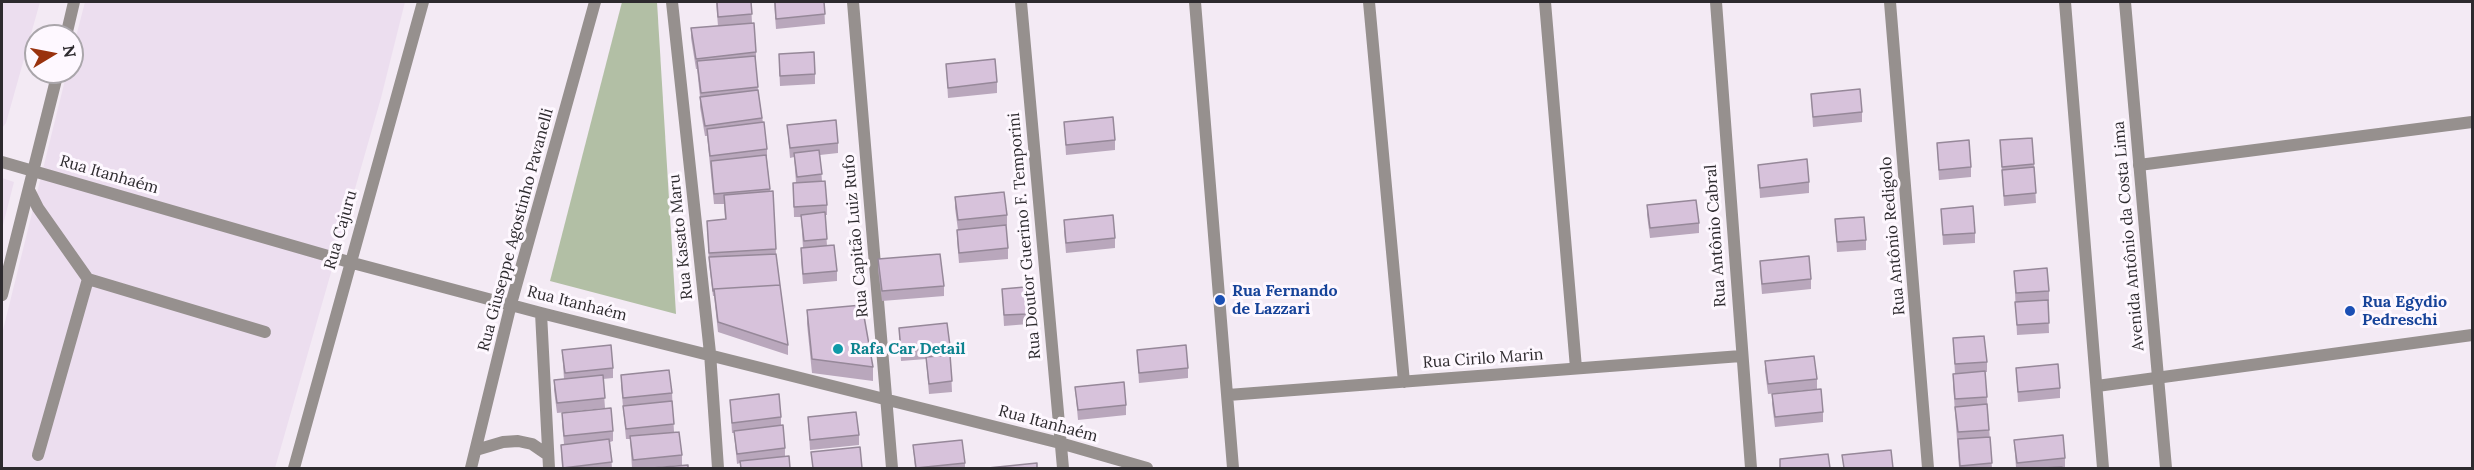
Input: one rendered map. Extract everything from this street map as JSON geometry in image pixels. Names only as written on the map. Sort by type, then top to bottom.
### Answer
[{"type":"street","points":[[69,24],[74,2]]},
{"type":"street","name":"Rua Cajuru","points":[[294,468],[349,262],[423,2]]},
{"type":"street","name":"Rua Giuseppe Agostinho Pavanelli","points":[[471,468],[512,304],[595,2]]},
{"type":"street","name":"Rua Kasato Maru","points":[[672,2],[710,353],[718,468]]},
{"type":"street","name":"Rua Capitão Luiz Rufo","points":[[854,2],[891,468]]},
{"type":"street","name":"Rua Doutor Guerino F. Temporini","points":[[1021,2],[1063,468]]},
{"type":"street","points":[[1195,2],[1233,468]]},
{"type":"street","points":[[1369,2],[1404,382]]},
{"type":"street","points":[[1545,2],[1576,368]]},
{"type":"street","name":"Rua Antônio Cabral","points":[[1716,2],[1751,468]]},
{"type":"street","name":"Rua Antônio Redigolo","points":[[1890,2],[1928,468]]},
{"type":"street","points":[[2065,2],[2103,468]]},
{"type":"street","name":"Avenida Antônio da Costa Lima","points":[[2125,2],[2166,468]]},
{"type":"street","points":[[2,295],[55,84]]},
{"type":"street","points":[[2139,165],[2472,122]]},
{"type":"street","name":"Rua Itanhaém","points":[[2,162],[349,262],[541,313],[710,353],[1060,443],[1147,468]]},
{"type":"street","points":[[29,190],[38,208],[88,279],[265,332]]},
{"type":"street","points":[[39,455],[88,279]]},
{"type":"street","points":[[541,313],[549,468]]},
{"type":"street","points":[[2097,386],[2158,380],[2472,335]]},
{"type":"street","name":"Rua Cirilo Marin","points":[[1228,395],[1741,356]]},
{"type":"street","points":[[476,450],[503,442],[518,441],[532,444],[548,455]]},
{"type":"shaded area","points":[[2,2],[40,2],[34,24],[24,24],[24,59],[6,123],[2,128]]},
{"type":"shaded area","points":[[85,2],[405,2],[381,98],[275,468],[2,468],[2,334],[64,84],[84,84],[84,24],[79,24]]},
{"type":"shaded area","points":[[2,178],[14,182],[2,229]]},
{"type":"green space","points":[[622,2],[657,2],[676,314],[550,281]]},
{"type":"building","points":[[717,2],[751,2],[752,14],[718,17]]},
{"type":"building","points":[[775,2],[824,2],[825,14],[776,19]]},
{"type":"building","points":[[754,23],[756,52],[696,59],[691,28]]},
{"type":"building","points":[[814,52],[815,74],[780,76],[779,54]]},
{"type":"building","points":[[755,56],[758,87],[701,93],[697,61]]},
{"type":"building","points":[[995,59],[997,82],[948,88],[946,64]]},
{"type":"building","points":[[1860,89],[1862,112],[1813,117],[1811,94]]},
{"type":"building","points":[[758,90],[762,118],[705,126],[700,97]]},
{"type":"building","points":[[1113,117],[1115,140],[1066,145],[1064,122]]},
{"type":"building","points":[[836,120],[838,143],[790,148],[787,125]]},
{"type":"building","points":[[764,122],[767,149],[710,156],[707,129]]},
{"type":"building","points":[[2032,138],[2034,164],[2002,167],[2000,140]]},
{"type":"building","points":[[1969,140],[1971,167],[1939,170],[1937,143]]},
{"type":"building","points":[[819,150],[822,174],[797,177],[794,153]]},
{"type":"building","points":[[766,155],[770,189],[714,194],[711,161]]},
{"type":"building","points":[[1807,159],[1809,182],[1760,188],[1758,165]]},
{"type":"building","points":[[2034,167],[2036,193],[2004,196],[2002,170]]},
{"type":"building","points":[[825,181],[827,205],[794,207],[793,183]]},
{"type":"building","points":[[773,191],[776,249],[709,253],[707,221],[726,219],[724,195]]},
{"type":"building","points":[[1004,192],[1007,215],[958,220],[955,197]]},
{"type":"building","points":[[1696,200],[1699,223],[1650,228],[1647,205]]},
{"type":"building","points":[[1973,206],[1975,233],[1943,235],[1941,209]]},
{"type":"building","points":[[825,212],[827,239],[804,241],[801,215]]},
{"type":"building","points":[[1113,215],[1115,238],[1066,243],[1064,220]]},
{"type":"building","points":[[1864,217],[1866,240],[1837,242],[1835,219]]},
{"type":"building","points":[[1006,225],[1008,248],[959,253],[957,230]]},
{"type":"building","points":[[834,245],[837,271],[803,274],[801,248]]},
{"type":"building","points":[[776,254],[780,285],[714,289],[713,291],[709,257]]},
{"type":"building","points":[[940,254],[944,286],[882,291],[878,259]]},
{"type":"building","points":[[1809,256],[1811,279],[1762,284],[1760,261]]},
{"type":"building","points":[[2047,268],[2049,291],[2016,293],[2014,271]]},
{"type":"building","points":[[780,285],[788,345],[718,322],[714,289]]},
{"type":"building","points":[[1025,287],[1028,314],[1004,315],[1002,289]]},
{"type":"building","points":[[2048,300],[2049,323],[2017,325],[2015,302]]},
{"type":"building","name":"Rafa Car Detail","points":[[862,305],[873,367],[812,359],[807,310]]},
{"type":"building","points":[[947,323],[950,346],[901,351],[899,328]]},
{"type":"building","points":[[1984,336],[1987,362],[1955,364],[1953,338]]},
{"type":"building","points":[[611,345],[613,368],[565,373],[562,350]]},
{"type":"building","points":[[1186,345],[1188,368],[1139,373],[1137,350]]},
{"type":"building","points":[[950,355],[952,381],[929,384],[926,357]]},
{"type":"building","points":[[1814,356],[1817,379],[1768,384],[1765,361]]},
{"type":"building","points":[[2058,364],[2060,388],[2018,392],[2016,368]]},
{"type":"building","points":[[669,370],[672,393],[623,398],[621,375]]},
{"type":"building","points":[[1985,371],[1987,397],[1955,399],[1953,374]]},
{"type":"building","points":[[603,375],[605,398],[557,403],[554,380]]},
{"type":"building","points":[[1124,382],[1126,405],[1078,410],[1075,387]]},
{"type":"building","points":[[1821,389],[1823,412],[1775,417],[1772,394]]},
{"type":"building","points":[[779,394],[781,417],[732,423],[730,400]]},
{"type":"building","points":[[672,401],[674,424],[626,429],[623,406]]},
{"type":"building","points":[[1987,404],[1989,430],[1958,432],[1955,407]]},
{"type":"building","points":[[611,408],[613,431],[564,436],[562,413]]},
{"type":"building","points":[[856,412],[859,435],[810,440],[808,417]]},
{"type":"building","points":[[783,425],[785,448],[737,454],[734,431]]},
{"type":"building","points":[[679,432],[682,455],[633,460],[630,436]]},
{"type":"building","points":[[2063,435],[2065,458],[2017,463],[2014,440]]},
{"type":"building","points":[[1990,437],[1992,463],[1960,466],[1958,439]]},
{"type":"building","points":[[609,439],[612,462],[563,468],[561,445]]},
{"type":"building","points":[[962,440],[965,463],[916,468],[913,445]]},
{"type":"building","points":[[860,447],[862,468],[813,468],[811,452]]},
{"type":"building","points":[[1891,450],[1893,468],[1844,468],[1842,455]]},
{"type":"building","points":[[1828,454],[1830,468],[1780,468],[1780,459]]},
{"type":"building","points":[[789,456],[790,468],[741,468],[740,461]]},
{"type":"building","points":[[1037,463],[1037,468],[988,468]]},
{"type":"building","points":[[688,465],[688,468],[652,468]]},
{"type":"place","name":"Rua Fernando de Lazzari","points":[[1220,300]]},
{"type":"place","name":"Rua Egydio Pedreschi","points":[[2350,311]]},
{"type":"place","name":"Rafa Car Detail","points":[[838,349]]}]
